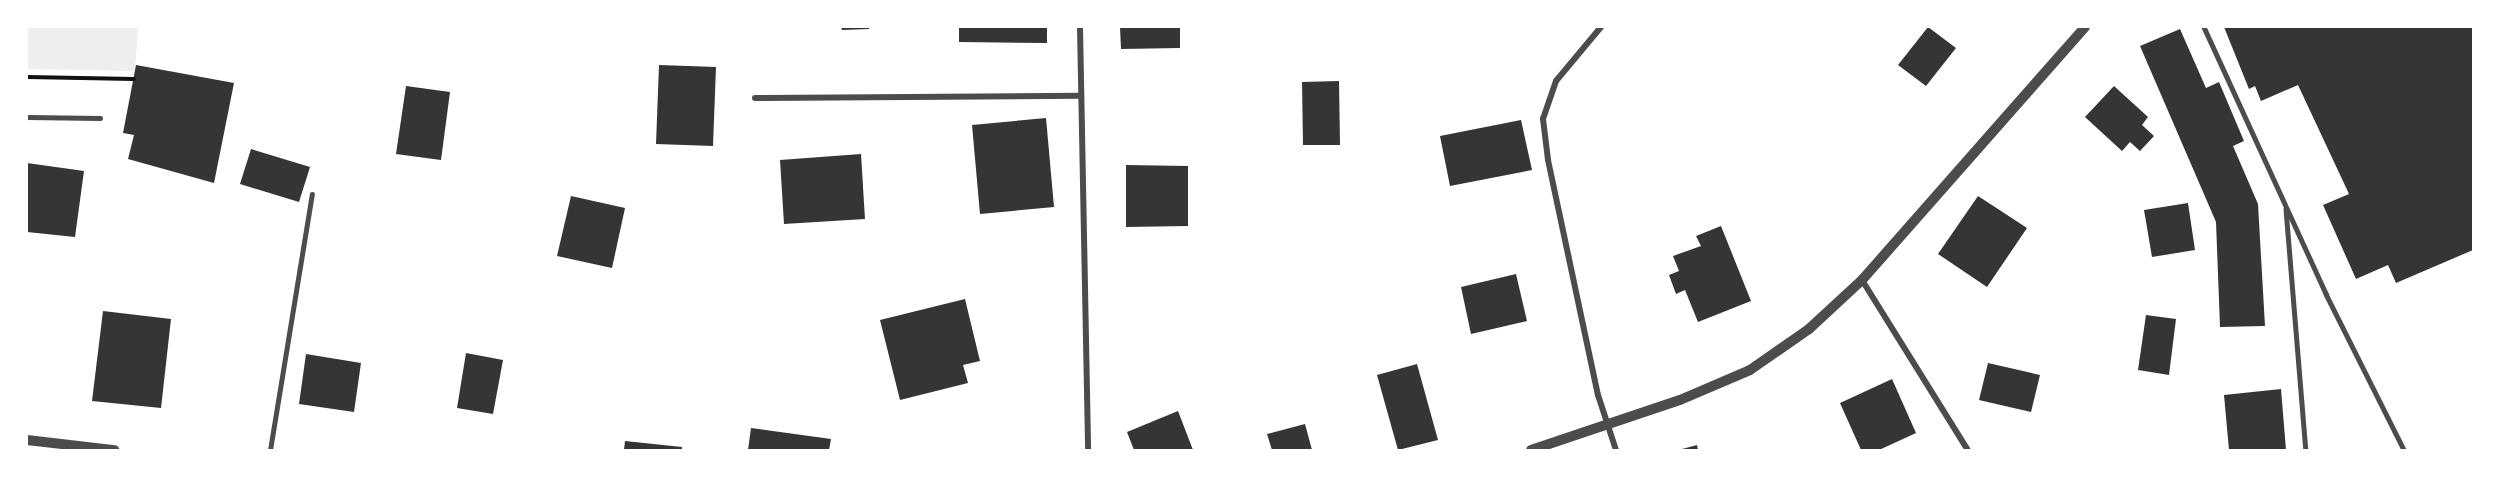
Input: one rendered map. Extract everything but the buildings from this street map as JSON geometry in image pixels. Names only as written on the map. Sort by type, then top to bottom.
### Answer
[{"type":"street","points":[[1080,27],[1088,450]]},
{"type":"street","points":[[1601,27],[1556,81],[1543,119],[1586,336],[1616,450]]},
{"type":"street","points":[[1531,450],[1680,400],[1750,370],[1809,329],[1862,280],[2085,27]]},
{"type":"street","points":[[755,98],[1081,96]]},
{"type":"street","points":[[1862,280],[1968,450]]},
{"type":"street","points":[[27,440],[114,450]]},
{"type":"lane","points":[[2204,27],[2285,204],[2404,450]]},
{"type":"lane","points":[[27,117],[100,118]]},
{"type":"lane","points":[[270,450],[312,194]]},
{"type":"lane","points":[[2285,204],[2306,450]]},
{"type":"path","points":[[27,77],[134,79]]},
{"type":"shaded area","points":[[27,27],[138,27],[135,71],[27,69]]}]
